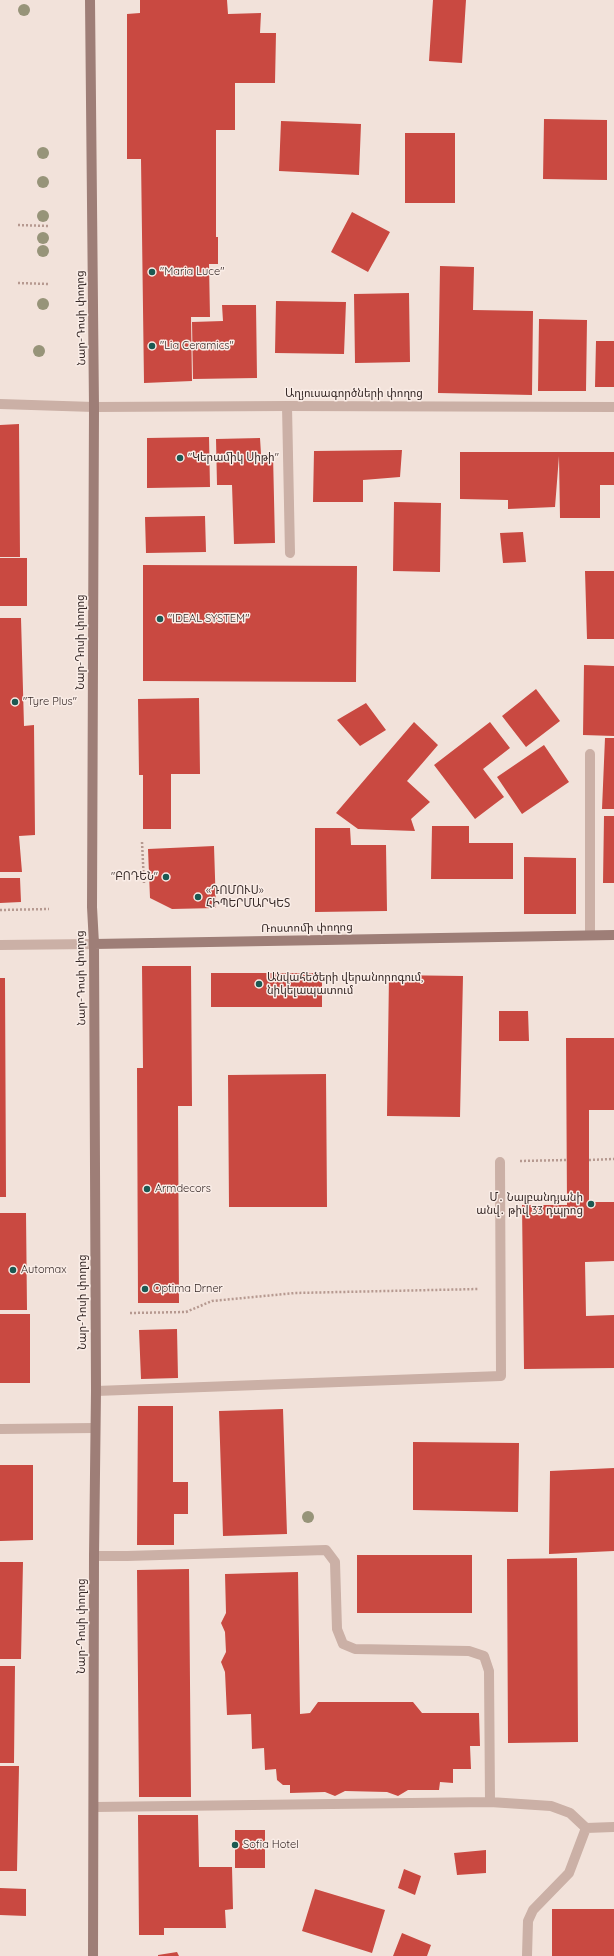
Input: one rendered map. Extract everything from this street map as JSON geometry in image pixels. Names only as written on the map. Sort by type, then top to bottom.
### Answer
[{"type":"main road","name":"Նար-Դոսի փողոց","points":[[90,0],[94,407],[92,907],[94,944],[96,1390],[94,1556],[95,1807],[93,1956]]},
{"type":"main road","name":"Ռոստոմի փողոց","points":[[94,944],[614,935]]},
{"type":"street","name":"Աղյուսագործների փողոց","points":[[0,404],[94,407],[614,407]]},
{"type":"street","points":[[287,406],[290,553]]},
{"type":"street","points":[[590,754],[590,935]]},
{"type":"street","name":"Ռոստոմի փողոց","points":[[0,945],[94,944]]},
{"type":"street","points":[[96,1390],[501,1376],[500,1162]]},
{"type":"street","points":[[0,1429],[95,1428]]},
{"type":"street","points":[[94,1556],[326,1550],[335,1562],[337,1629],[343,1644],[355,1649],[469,1651],[484,1656],[489,1670],[490,1802]]},
{"type":"street","points":[[95,1807],[490,1802],[551,1806],[570,1813],[586,1828],[614,1827]]},
{"type":"street","points":[[526,1956],[528,1921],[533,1910],[569,1873],[586,1828]]},
{"type":"path","points":[[18,225],[49,226]]},
{"type":"path","points":[[18,283],[49,284]]},
{"type":"path","points":[[142,842],[144,883]]},
{"type":"path","points":[[0,910],[49,909]]},
{"type":"path","points":[[589,1160],[614,1159]]},
{"type":"path","points":[[500,1162],[567,1160]]},
{"type":"path","points":[[130,1313],[186,1312],[212,1302],[295,1293],[500,1289]]},
{"type":"building","points":[[140,0],[227,0],[228,14],[261,13],[260,33],[276,33],[275,83],[235,83],[235,130],[216,130],[216,237],[218,237],[218,264],[209,264],[210,317],[191,317],[192,381],[144,383],[141,159],[127,159],[127,14],[140,13]]},
{"type":"building","points":[[433,0],[466,0],[462,63],[429,61]]},
{"type":"building","points":[[544,119],[607,120],[607,180],[543,179]]},
{"type":"building","points":[[281,121],[361,124],[359,175],[279,171]]},
{"type":"building","points":[[405,133],[455,133],[455,203],[405,203]]},
{"type":"building","points":[[352,212],[390,232],[368,272],[331,252]]},
{"type":"building","points":[[440,266],[474,267],[473,310],[533,311],[532,395],[438,393]]},
{"type":"building","points":[[409,293],[410,362],[355,363],[354,294]]},
{"type":"building","points":[[276,301],[346,302],[344,354],[275,353]]},
{"type":"building","points":[[222,305],[256,305],[257,378],[193,379],[192,322],[223,321]]},
{"type":"building","points":[[539,319],[587,320],[586,391],[538,391]]},
{"type":"building","points":[[596,341],[614,341],[614,387],[595,387]]},
{"type":"building","points":[[19,424],[20,557],[0,557],[0,425]]},
{"type":"building","points":[[209,437],[210,487],[147,488],[147,438]]},
{"type":"building","points":[[260,438],[261,454],[273,454],[275,543],[234,544],[232,485],[217,485],[216,439]]},
{"type":"building","points":[[402,450],[400,477],[363,480],[363,502],[313,502],[314,451]]},
{"type":"building","points":[[460,452],[614,452],[614,485],[600,485],[600,518],[560,518],[559,456],[555,507],[508,509],[508,500],[460,499]]},
{"type":"building","points":[[394,502],[441,503],[440,572],[393,571]]},
{"type":"building","points":[[205,516],[206,552],[146,553],[145,517]]},
{"type":"building","points":[[523,532],[526,562],[503,563],[500,533]]},
{"type":"building","points":[[0,558],[27,558],[27,606],[0,606]]},
{"type":"building","points":[[143,565],[357,566],[356,682],[143,681]]},
{"type":"building","points":[[585,571],[614,571],[614,639],[587,639]]},
{"type":"building","points":[[0,618],[21,618],[24,726],[34,725],[35,835],[19,836],[22,872],[0,872]]},
{"type":"building","points":[[584,665],[614,666],[614,736],[583,735]]},
{"type":"building","points":[[536,689],[560,721],[526,747],[502,716]]},
{"type":"building","points":[[199,698],[200,774],[171,774],[171,829],[143,829],[143,775],[139,775],[138,699]]},
{"type":"building","points":[[366,703],[386,730],[360,746],[337,720]]},
{"type":"building","points":[[414,722],[438,745],[407,781],[430,802],[411,819],[415,831],[358,829],[336,813]]},
{"type":"building","points":[[490,722],[510,748],[483,769],[504,797],[475,819],[434,765]]},
{"type":"building","points":[[605,738],[614,738],[614,809],[602,809]]},
{"type":"building","points":[[544,745],[569,782],[522,814],[497,777]]},
{"type":"building","points":[[604,816],[614,816],[614,883],[603,883]]},
{"type":"building","points":[[432,826],[469,826],[469,843],[513,843],[513,879],[431,879]]},
{"type":"building","points":[[315,828],[350,828],[351,845],[386,845],[387,911],[315,912]]},
{"type":"building","points":[[214,846],[216,908],[172,909],[150,898],[148,849]]},
{"type":"building","points":[[524,857],[576,858],[576,914],[524,914]]},
{"type":"building","points":[[0,878],[20,878],[21,902],[0,903]]},
{"type":"building","points":[[142,966],[191,966],[192,1106],[178,1106],[179,1303],[138,1303],[137,1068],[143,1068]]},
{"type":"building","points":[[211,973],[322,973],[322,1007],[211,1007]]},
{"type":"building","points":[[389,975],[463,976],[460,1117],[387,1116]]},
{"type":"building","points":[[0,978],[5,978],[6,1197],[0,1197]]},
{"type":"building","points":[[499,1011],[528,1011],[529,1041],[499,1041]]},
{"type":"building","name":"Մ․ Նալբանդյանի անվ․ թիվ 33 դպրոց","points":[[566,1038],[614,1038],[614,1110],[589,1110],[589,1202],[614,1202],[614,1261],[585,1262],[586,1316],[614,1315],[614,1368],[524,1369],[522,1205],[567,1205]]},
{"type":"building","points":[[326,1074],[327,1207],[229,1207],[228,1075]]},
{"type":"building","points":[[0,1213],[26,1213],[27,1310],[0,1310]]},
{"type":"building","points":[[0,1314],[30,1314],[30,1383],[0,1383]]},
{"type":"building","points":[[177,1329],[178,1378],[141,1379],[139,1330]]},
{"type":"building","points":[[138,1406],[173,1406],[173,1482],[188,1482],[188,1514],[174,1514],[174,1545],[137,1545]]},
{"type":"building","points":[[283,1409],[287,1534],[223,1536],[219,1411]]},
{"type":"building","points":[[413,1442],[519,1443],[518,1512],[413,1510]]},
{"type":"building","points":[[0,1465],[33,1465],[33,1540],[0,1541]]},
{"type":"building","points":[[614,1468],[614,1551],[549,1554],[550,1471]]},
{"type":"building","points":[[357,1555],[472,1555],[472,1613],[357,1613]]},
{"type":"building","points":[[577,1558],[578,1742],[508,1743],[507,1559]]},
{"type":"building","points":[[0,1562],[23,1562],[21,1659],[0,1659]]},
{"type":"building","points":[[189,1569],[191,1797],[139,1797],[137,1570]]},
{"type":"building","points":[[298,1572],[300,1714],[310,1713],[318,1702],[413,1702],[422,1713],[479,1713],[480,1746],[470,1746],[471,1769],[453,1769],[453,1783],[440,1782],[439,1790],[408,1790],[398,1796],[387,1792],[345,1791],[335,1796],[325,1792],[290,1793],[290,1785],[283,1785],[277,1780],[276,1769],[265,1770],[264,1748],[252,1749],[251,1714],[227,1715],[225,1672],[221,1662],[226,1652],[225,1632],[221,1623],[226,1613],[225,1574]]},
{"type":"building","points":[[0,1666],[15,1666],[14,1763],[0,1763]]},
{"type":"building","points":[[0,1766],[19,1766],[17,1871],[0,1871]]},
{"type":"building","points":[[138,1815],[198,1815],[199,1867],[232,1867],[233,1909],[225,1910],[226,1928],[164,1928],[164,1935],[139,1935]]},
{"type":"building","name":"Sofia Hotel","points":[[235,1830],[265,1830],[265,1868],[235,1868]]},
{"type":"building","points":[[486,1850],[486,1873],[457,1875],[454,1853]]},
{"type":"building","points":[[404,1869],[421,1876],[415,1895],[398,1888]]},
{"type":"building","points":[[0,1888],[26,1889],[26,1916],[0,1915]]},
{"type":"building","points":[[315,1889],[385,1910],[372,1953],[302,1931]]},
{"type":"building","points":[[552,1909],[614,1909],[614,1956],[552,1956]]},
{"type":"building","points":[[402,1933],[431,1945],[427,1956],[393,1956]]},
{"type":"building","points":[[177,1952],[179,1956],[158,1956],[158,1955]]},
{"type":"place","name":"\"Maria Luce\"","points":[[152,272]]},
{"type":"place","name":"\"Lia Ceramics\"","points":[[152,346]]},
{"type":"place","name":"\"Կերամիկ Սիթի\"","points":[[180,458]]},
{"type":"place","name":"\"IDEAL SYSTEM\"","points":[[160,619]]},
{"type":"place","name":"\"Tyre Plus\"","points":[[15,702]]},
{"type":"place","name":"\"ԲՈԴԵՆ\"","points":[[166,877]]},
{"type":"place","name":"«ԴՈՄՈՒՍ» ՀԻՊԵՐՄԱՐԿԵՏ","points":[[198,897]]},
{"type":"place","name":"Անվահեծերի վերանորոգում, նիկելապատում","points":[[259,984]]},
{"type":"place","name":"Armdecors","points":[[147,1189]]},
{"type":"place","name":"Մ․ Նալբանդյանի անվ․ թիվ 33 դպրոց","points":[[591,1204]]},
{"type":"place","name":"Automax","points":[[13,1270]]},
{"type":"place","name":"Optima Drner","points":[[145,1289]]},
{"type":"place","name":"Sofia Hotel","points":[[235,1845]]}]
